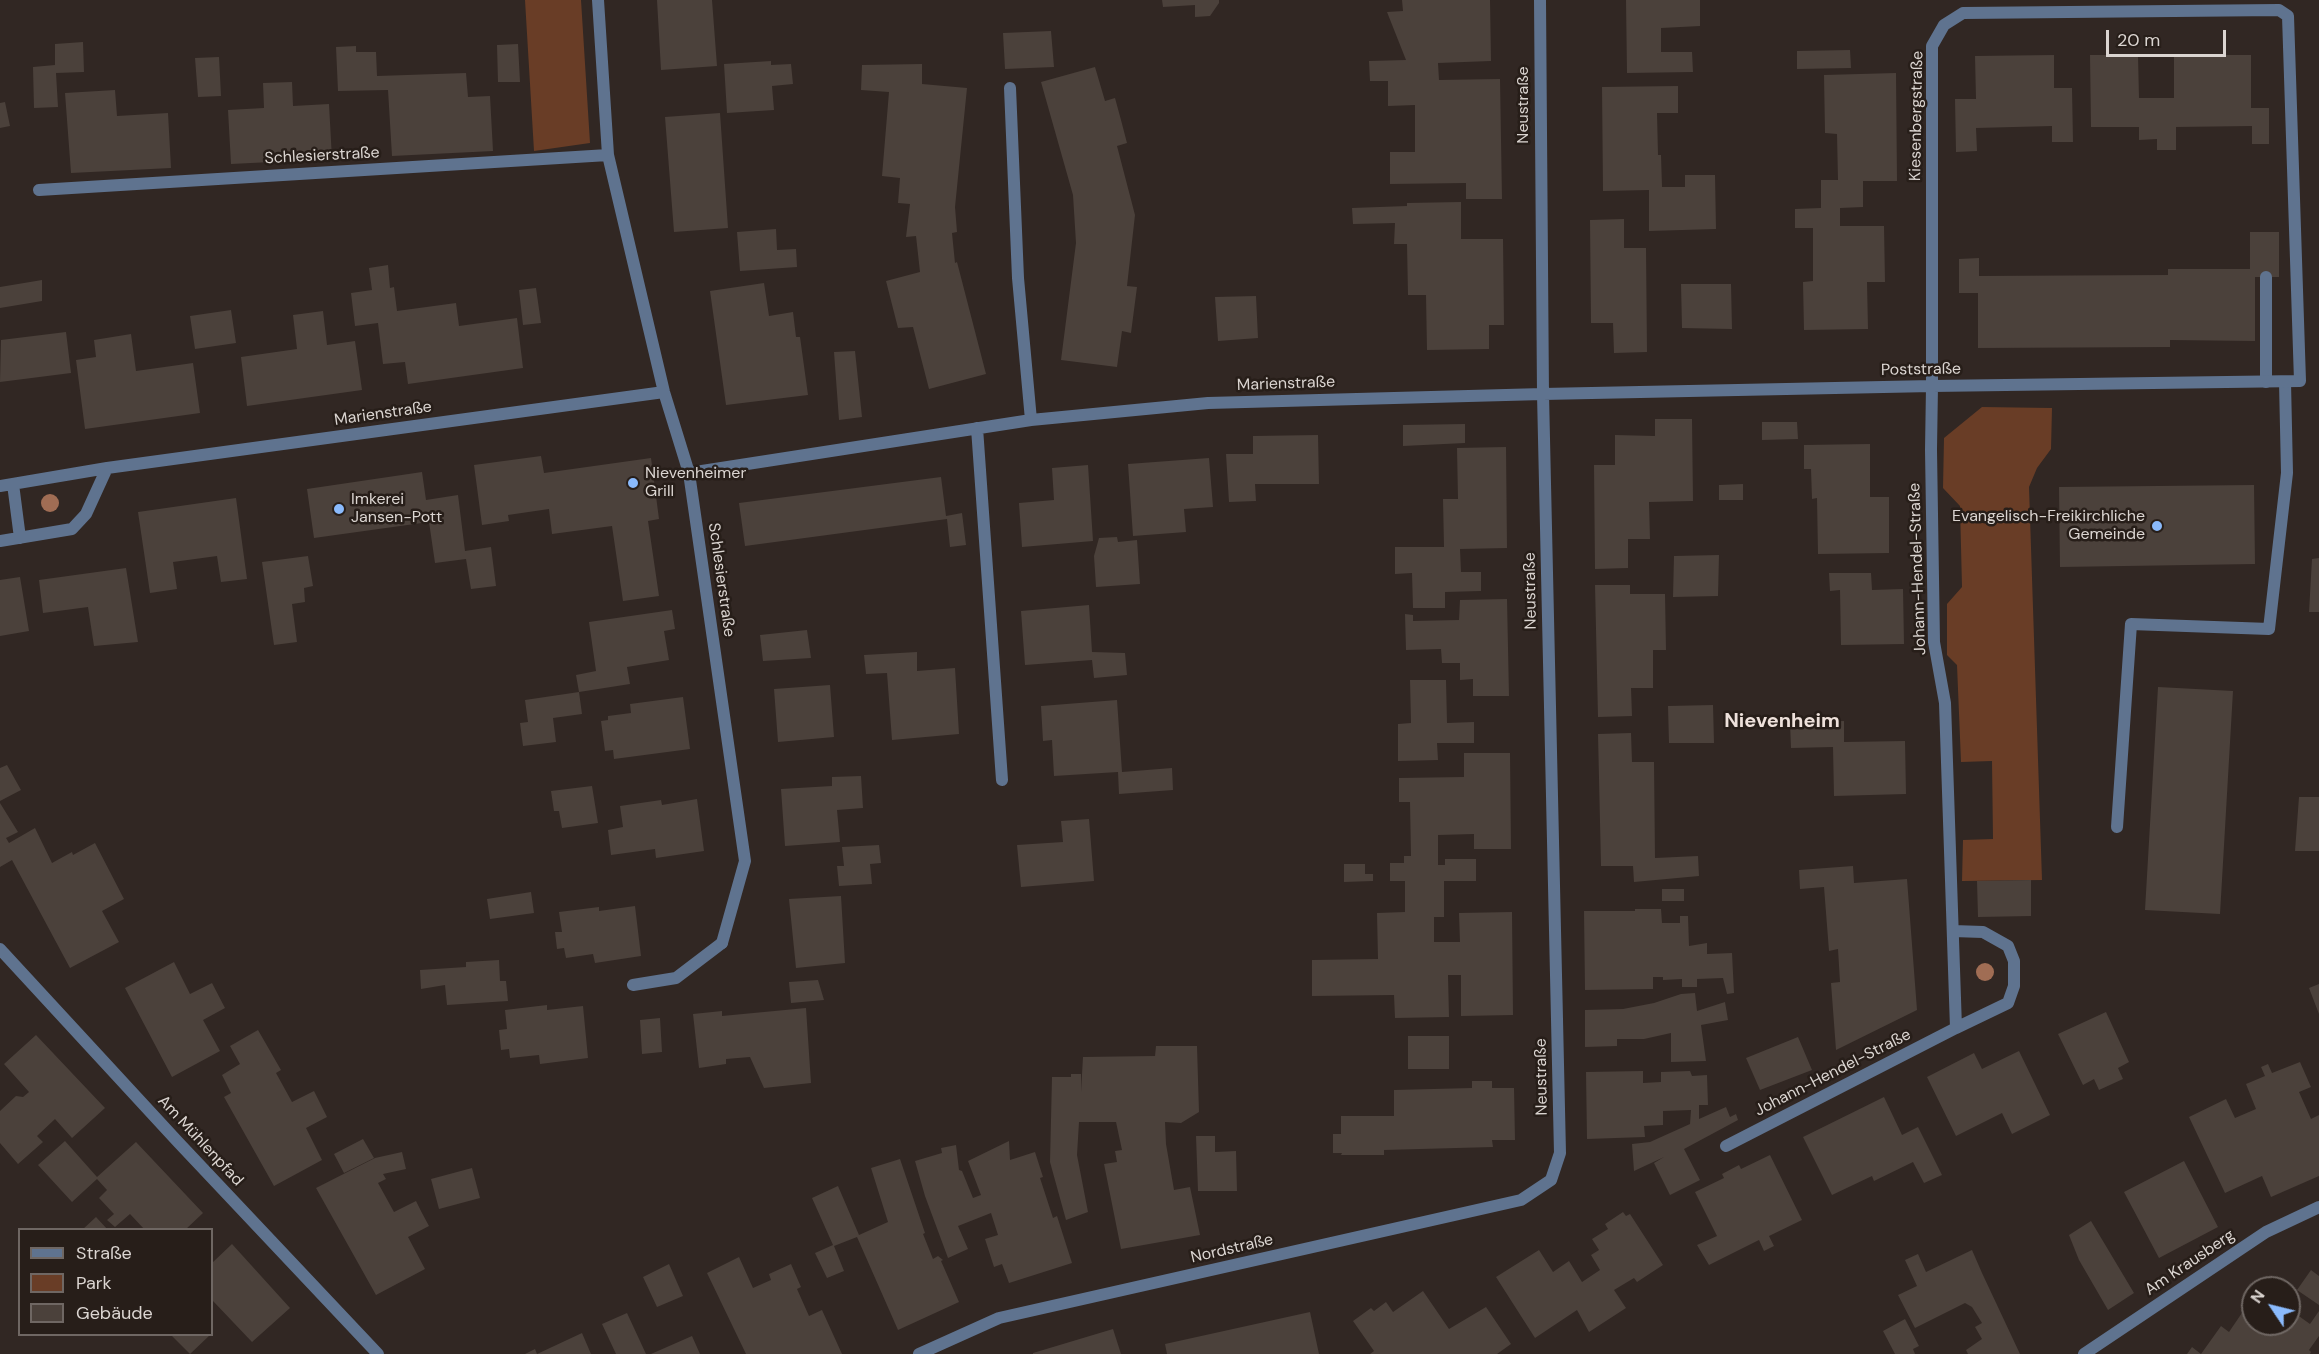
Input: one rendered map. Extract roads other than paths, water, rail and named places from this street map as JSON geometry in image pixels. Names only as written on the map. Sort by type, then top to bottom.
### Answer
[{"type":"street","name":"Schlesierstraße","points":[[598,0],[608,155],[664,392],[690,474],[745,861],[722,943],[676,978],[633,985]]},
{"type":"street","name":"Neustraße","points":[[1540,0],[1543,393],[1560,1153],[1551,1180]]},
{"type":"street","name":"Kiesenbergstraße","points":[[1932,386],[1932,46],[1944,26],[1963,13],[1986,12],[2279,10],[2289,16],[2300,381]]},
{"type":"street","points":[[1010,88],[1018,278],[1031,420]]},
{"type":"street","name":"Schlesierstraße","points":[[39,190],[608,155]]},
{"type":"street","points":[[2266,277],[2266,382]]},
{"type":"street","name":"Poststraße","points":[[1543,393],[2300,381]]},
{"type":"street","points":[[2117,827],[2131,624],[2269,629],[2288,473],[2285,382]]},
{"type":"street","name":"Johann-Hendel-Straße","points":[[1932,386],[1934,642],[1945,703],[1956,1028]]},
{"type":"street","name":"Marienstraße","points":[[20,538],[6,485],[107,468],[664,392]]},
{"type":"street","name":"Marienstraße","points":[[690,474],[1031,420],[1208,403],[1543,393]]},
{"type":"street","points":[[977,428],[1002,780]]},
{"type":"street","points":[[0,542],[72,529],[86,514],[107,468]]},
{"type":"street","name":"Johann-Hendel-Straße","points":[[1726,1146],[2008,1003],[2014,986],[2014,961],[2008,946],[1983,932],[1953,931]]},
{"type":"street","name":"Am Mühlenpfad","points":[[0,949],[378,1354]]},
{"type":"street","name":"Nordstraße","points":[[919,1354],[999,1318],[1521,1200],[1551,1180]]},
{"type":"street","name":"Am Krausberg","points":[[2084,1354],[2266,1233],[2319,1207]]},
{"type":"place","name":"Nievenheimer Grill","points":[[633,483]]},
{"type":"place","name":"Imkerei Jansen-Pott","points":[[339,509]]},
{"type":"place","name":"Evangelisch-Freikirchliche Gemeinde","points":[[2157,526]]},
{"type":"district","name":"Nievenheim","points":[[1782,722]]}]
